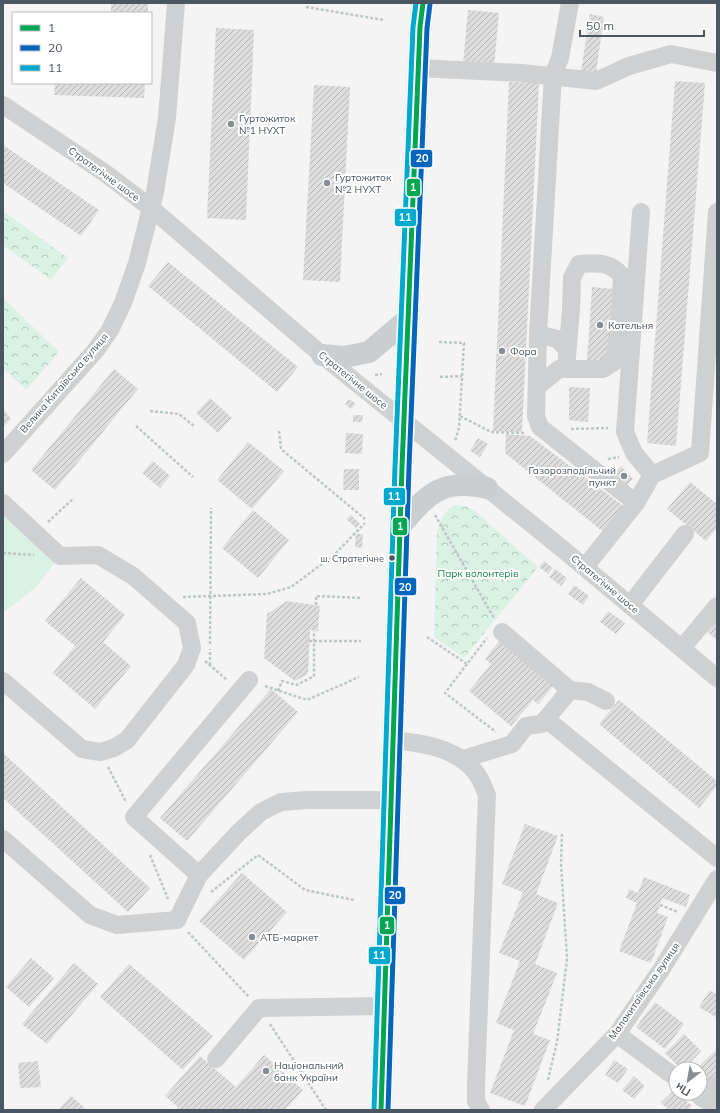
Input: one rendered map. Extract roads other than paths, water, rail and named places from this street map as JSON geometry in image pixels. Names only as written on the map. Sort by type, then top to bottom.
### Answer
[{"type":"main road","points":[[382,1110],[384,1006],[404,422],[418,68],[423,3]]},
{"type":"main road","points":[[322,355],[344,357],[369,352],[408,319]]},
{"type":"main road","points":[[401,525],[419,504],[442,488],[458,485],[472,485],[488,488]]},
{"type":"street","name":"Велика Китаївська вулиця","points":[[3,454],[96,350],[110,330],[123,303],[151,208],[167,118],[176,3]]},
{"type":"street","points":[[570,3],[560,58],[553,75],[538,334],[538,386],[542,426],[636,503]]},
{"type":"street","points":[[418,68],[553,75],[596,81],[629,66],[671,54],[717,63]]},
{"type":"street","name":"Стратегічне шосе","points":[[3,105],[105,173],[151,208],[322,355],[585,567],[717,678]]},
{"type":"street","points":[[641,212],[625,432],[634,453],[652,474]]},
{"type":"street","points":[[585,567],[636,503],[652,474],[700,453],[717,212]]},
{"type":"street","points":[[538,386],[559,369],[566,369],[603,369],[614,362],[619,328],[622,276],[615,268],[598,263],[579,264],[572,278],[572,309],[566,369]]},
{"type":"street","points":[[538,334],[557,339],[567,349]]},
{"type":"street","points":[[3,503],[60,556],[98,555],[133,576],[187,623],[192,648],[186,665],[126,740],[114,748],[100,752],[82,749],[3,681]]},
{"type":"street","points":[[630,605],[685,534]]},
{"type":"street","points":[[682,648],[717,606]]},
{"type":"street","points":[[502,632],[570,690],[588,692],[606,701]]},
{"type":"street","points":[[199,876],[134,817],[245,685]]},
{"type":"street","points":[[463,759],[512,744],[526,726],[542,724],[570,690]]},
{"type":"street","points":[[546,719],[717,858]]},
{"type":"street","points":[[393,740],[424,743],[463,759],[476,774],[487,795],[476,1085],[476,1101],[481,1110]]},
{"type":"street","points":[[3,839],[90,915],[117,925],[177,920],[199,876],[239,832],[261,812],[281,802],[307,800],[391,800]]},
{"type":"street","name":"Малокитаївська вулиця","points":[[543,1110],[617,1034],[661,970],[717,879]]},
{"type":"street","points":[[216,1059],[259,1008],[384,1006]]},
{"type":"street","points":[[617,1034],[668,1072]]},
{"type":"street","points":[[708,1090],[717,1085]]},
{"type":"street","points":[[707,1101],[717,1108]]},
{"type":"place","name":"Гуртожиток №1 НУХТ","points":[[231,124]]},
{"type":"place","name":"Гуртожиток №2 НУХТ","points":[[327,183]]},
{"type":"place","name":"Котельня","points":[[600,325]]},
{"type":"place","name":"Фора","points":[[502,351]]},
{"type":"place","name":"Газорозподільчий пункт","points":[[624,476]]},
{"type":"place","name":"ш. Стратегічне","points":[[392,558]]},
{"type":"place","name":"АТБ-маркет","points":[[252,937]]},
{"type":"place","name":"Національний банк України","points":[[266,1071]]},
{"type":"park label","name":"Парк волонтерів","points":[[478,573]]}]
